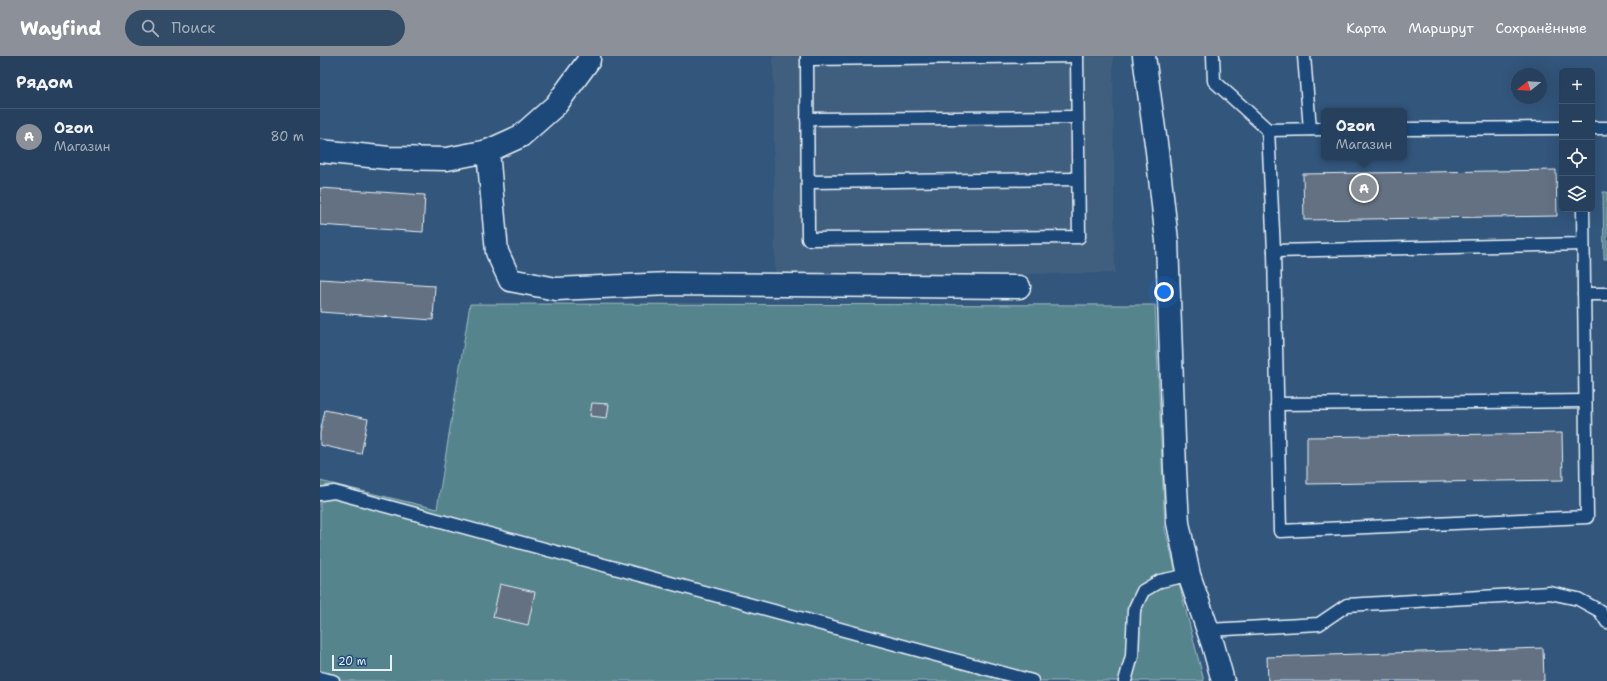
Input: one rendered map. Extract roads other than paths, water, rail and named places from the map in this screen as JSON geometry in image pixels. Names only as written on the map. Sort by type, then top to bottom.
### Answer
[{"type":"street","points":[[320,151],[389,158],[447,159],[488,151],[521,136],[556,105],[589,60],[589,56]]},
{"type":"street","points":[[1144,56],[1157,151],[1166,241],[1178,523],[1189,575],[1208,630],[1223,681]]},
{"type":"street","points":[[488,151],[497,252],[510,280],[556,289],[669,284],[1019,287]]},
{"type":"lane","points":[[1077,56],[1079,237],[808,239],[807,58],[1077,56]]},
{"type":"lane","points":[[1213,56],[1214,81],[1268,130],[1321,129]]},
{"type":"lane","points":[[1304,56],[1310,130]]},
{"type":"lane","points":[[807,119],[1077,117]]},
{"type":"lane","points":[[1407,129],[1559,128]]},
{"type":"lane","points":[[1595,128],[1607,128]]},
{"type":"lane","points":[[1268,130],[1274,250],[1280,531],[1587,517],[1583,212]]},
{"type":"lane","points":[[808,182],[1078,179]]},
{"type":"lane","points":[[1274,250],[1583,244]]},
{"type":"lane","points":[[1584,294],[1607,294]]},
{"type":"lane","points":[[1277,404],[1585,401]]},
{"type":"lane","points":[[320,494],[334,492],[342,494],[1032,681]]},
{"type":"lane","points":[[1125,681],[1132,656],[1134,610],[1143,591],[1160,581],[1189,575]]},
{"type":"lane","points":[[1208,630],[1319,624],[1348,604],[1550,593],[1578,600],[1600,611],[1607,622]]},
{"type":"lane","points":[[320,678],[333,681]]},
{"type":"place","name":"Ozon","points":[[1364,188]]}]
